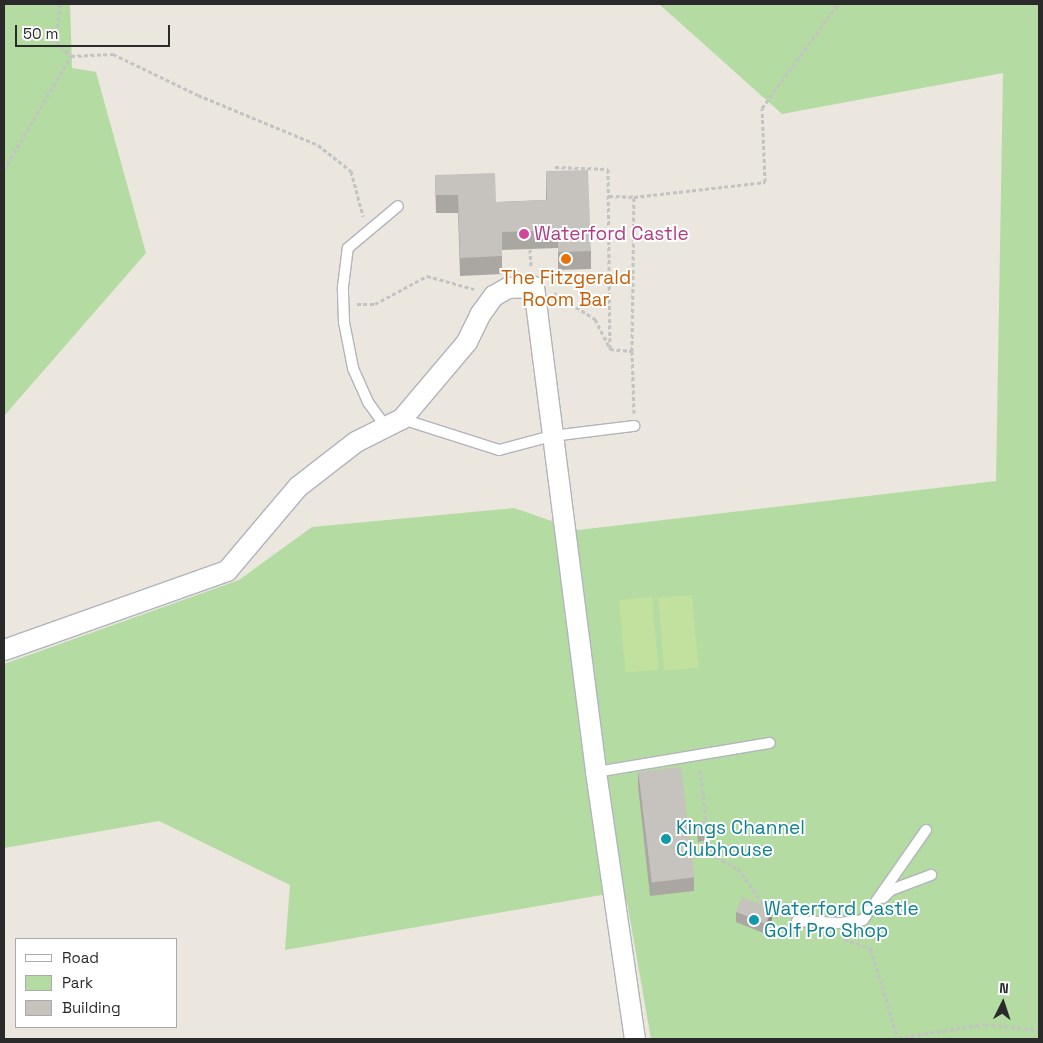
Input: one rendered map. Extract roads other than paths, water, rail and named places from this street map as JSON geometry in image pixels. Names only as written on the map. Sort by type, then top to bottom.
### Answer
[{"type":"street","points":[[4,650],[227,571],[298,487],[356,442],[394,423],[467,342],[480,315],[494,296],[508,288],[534,287],[596,772],[635,1039]]},
{"type":"lane","points":[[398,206],[348,248],[344,304],[353,368],[368,402],[394,423],[499,450],[552,436],[634,426]]},
{"type":"lane","points":[[596,772],[770,743]]},
{"type":"lane","points":[[877,903],[894,873],[926,830]]},
{"type":"lane","points":[[797,921],[840,923],[863,920],[891,890],[931,875]]},
{"type":"place","name":"Waterford Castle","points":[[524,234]]},
{"type":"place","name":"The Fitzgerald Room Bar","points":[[566,259]]},
{"type":"place","name":"Kings Channel Clubhouse","points":[[666,839]]},
{"type":"place","name":"Waterford Castle Golf Pro Shop","points":[[754,920]]}]
